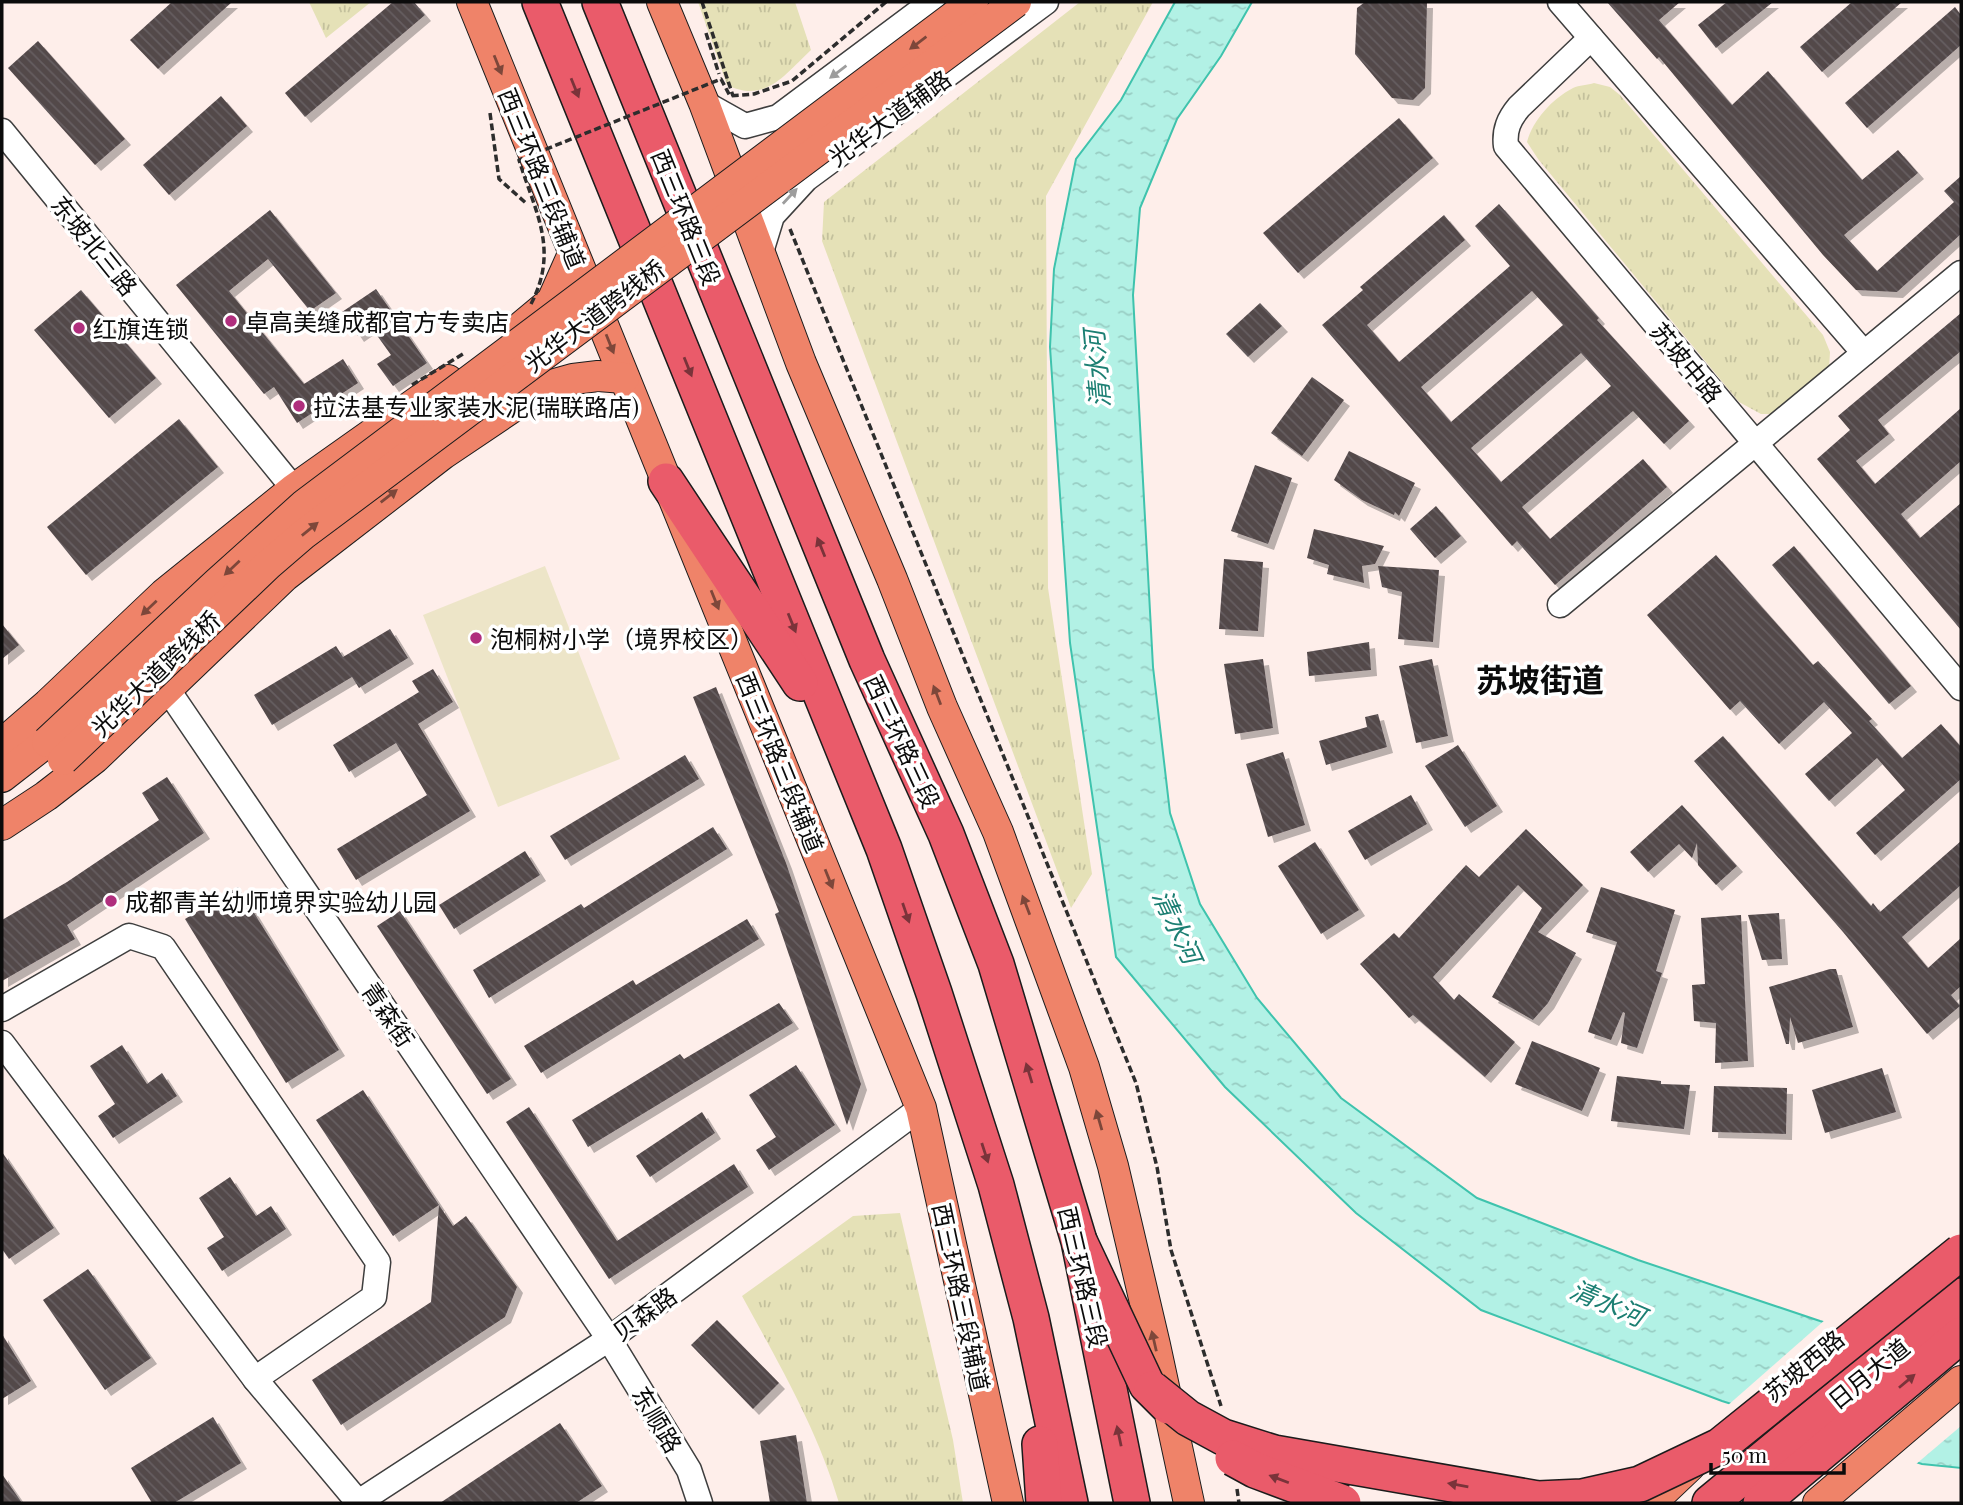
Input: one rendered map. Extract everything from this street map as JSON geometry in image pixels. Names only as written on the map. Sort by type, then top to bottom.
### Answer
[{"type":"highway","points":[[540,2],[884,849],[996,1185],[1031,1318],[1070,1503]]},
{"type":"highway","name":"西三环路三段","points":[[600,2],[867,660],[946,834],[996,964],[1079,1241],[1132,1503]]},
{"type":"highway","points":[[666,481],[842,747]]},
{"type":"highway","points":[[1079,1241],[1147,1384],[1197,1438],[1255,1470],[1343,1503]]},
{"type":"highway","points":[[1152,1389],[1188,1418],[1223,1437],[1274,1453],[1538,1499],[1582,1497],[1640,1484],[1720,1446],[1961,1252]]},
{"type":"highway","name":"日月大道","points":[[1710,1503],[1961,1296]]},
{"type":"highway","points":[[1031,1318],[1044,1503]]},
{"type":"highway","name":"日月大道","points":[[1855,1425],[1961,1335]]},
{"type":"highway","points":[[1760,1503],[1855,1425]]},
{"type":"highway","points":[[1777,1503],[1855,1425]]},
{"type":"main road","name":"西三环路三段辅道","points":[[472,2],[921,1108],[1007,1503]]},
{"type":"main road","points":[[662,2],[713,91],[760,255],[801,363],[892,579],[942,707],[998,832],[1084,1067],[1116,1179],[1191,1496]]},
{"type":"main road","name":"光华大道跨线桥","points":[[55,751],[250,552],[304,504],[973,2]]},
{"type":"main road","name":"光华大道跨线桥","points":[[55,751],[304,534],[1016,2]]},
{"type":"main road","points":[[2,744],[164,594],[294,489],[524,318],[552,301],[573,254]]},
{"type":"main road","points":[[524,318],[541,387]]},
{"type":"main road","points":[[2,825],[96,758],[285,576],[443,454],[541,387],[598,376],[624,378]]},
{"type":"main road","points":[[2,777],[55,751]]},
{"type":"main road","points":[[2,805],[55,751]]},
{"type":"main road","name":"苏坡西路","points":[[1651,1503],[1737,1421],[1961,1233]]},
{"type":"main road","points":[[1818,1503],[1961,1381]]},
{"type":"street","points":[[713,91],[746,126],[778,117],[932,2]]},
{"type":"street","name":"光华大道辅路","points":[[760,255],[772,216],[806,178],[1046,2]]},
{"type":"street","points":[[1560,2],[1864,353]]},
{"type":"street","name":"苏坡中路","points":[[1591,38],[1518,107],[1509,119],[1504,136],[1506,146],[1961,688]]},
{"type":"street","name":"东坡北三路","points":[[2,131],[294,489]]},
{"type":"street","points":[[1560,605],[1961,273]]},
{"type":"street","name":"青森街","points":[[168,690],[609,1339]]},
{"type":"street","points":[[2,1009],[130,936],[163,947],[379,1262],[373,1297],[255,1379]]},
{"type":"street","points":[[2,1043],[255,1379],[357,1503]]},
{"type":"street","name":"贝森路","points":[[357,1503],[609,1339],[921,1108]]},
{"type":"street","name":"东顺路","points":[[609,1339],[689,1470],[699,1503]]},
{"type":"path","points":[[702,2],[746,126]]},
{"type":"path","points":[[524,318],[540,287],[545,261],[545,239],[519,160],[713,91],[730,96],[754,94],[792,82],[886,2]]},
{"type":"path","points":[[706,33],[713,91]]},
{"type":"path","points":[[780,206],[1136,1083],[1157,1167],[1171,1250],[1222,1414]]},
{"type":"path","points":[[412,385],[463,354]]},
{"type":"path","points":[[1234,1478],[1239,1503]]},
{"type":"green space","points":[[309,2],[371,2],[326,38]]},
{"type":"green space","points":[[698,2],[795,2],[811,50],[783,77],[764,89],[741,90],[727,85]]},
{"type":"green space","points":[[1080,2],[1153,2],[1046,196],[1048,588],[1092,874],[1071,908],[822,241],[824,202]]},
{"type":"green space","points":[[1594,83],[1610,87],[1620,95],[1823,335],[1830,352],[1829,369],[1773,414],[1761,414],[1739,402],[1538,159],[1527,142],[1539,118],[1551,104],[1573,88]]},
{"type":"green space","points":[[900,1213],[953,1440],[963,1503],[839,1503],[809,1423],[742,1296],[853,1216]]},
{"type":"shaded area","points":[[545,566],[620,759],[498,807],[423,615]]},
{"type":"water","name":"清水河","points":[[1175,2],[1252,2],[1221,56],[1177,119],[1140,208],[1133,295],[1153,667],[1170,813],[1200,904],[1257,998],[1341,1098],[1477,1198],[1638,1260],[1820,1321],[1961,1364],[1961,1468],[1922,1464],[1722,1401],[1481,1310],[1356,1213],[1225,1087],[1116,957],[1070,643],[1050,347],[1054,269],[1076,159],[1121,100]]},
{"type":"pier","points":[[1826,1319],[1961,1360],[1961,1426],[1915,1465],[1727,1406]]},
{"type":"building","points":[[172,2],[232,2],[158,69],[130,40]]},
{"type":"building","points":[[393,2],[414,2],[425,15],[305,117],[285,93]]},
{"type":"building","points":[[1365,2],[1427,2],[1425,88],[1413,100],[1392,98],[1355,54],[1357,8]]},
{"type":"building","points":[[1607,2],[1680,2],[1659,20],[1732,105],[1768,71],[1862,180],[1898,150],[1918,173],[1844,235],[1877,271],[1954,202],[1944,191],[1961,176],[1961,234],[1897,292],[1856,290],[1823,255],[1659,57],[1657,59]]},
{"type":"building","points":[[1727,2],[1773,2],[1716,48],[1698,25]]},
{"type":"building","points":[[1852,2],[1902,2],[1822,72],[1800,47]]},
{"type":"building","points":[[1955,7],[1961,15],[1961,45],[1867,128],[1845,103]]},
{"type":"building","points":[[38,41],[125,139],[95,165],[8,68]]},
{"type":"building","points":[[221,96],[247,126],[169,195],[143,165]]},
{"type":"building","points":[[1399,118],[1433,158],[1298,273],[1263,233]]},
{"type":"building","points":[[1499,204],[1599,318],[1597,320],[1689,421],[1664,444],[1633,411],[1522,507],[1550,539],[1643,459],[1667,487],[1555,585],[1517,541],[1512,546],[1322,325],[1363,290],[1360,287],[1444,215],[1465,240],[1367,325],[1399,362],[1510,266],[1475,226]],"holes":[[[1532,291],[1563,325],[1451,422],[1421,387]],[[1581,353],[1611,386],[1501,482],[1471,448]]]},
{"type":"building","points":[[270,210],[336,293],[310,311],[268,259],[229,291],[304,384],[343,359],[358,383],[297,423],[274,387],[264,394],[176,285]]},
{"type":"building","points":[[376,289],[427,363],[393,386],[377,364],[391,355],[371,327],[358,336],[342,312]]},
{"type":"building","points":[[81,290],[156,378],[109,418],[34,330]]},
{"type":"building","points":[[1260,303],[1282,326],[1248,357],[1226,334]]},
{"type":"building","points":[[1961,313],[1961,351],[1878,420],[1889,434],[1856,461],[1875,484],[1961,408],[1961,461],[1901,514],[1920,538],[1961,503],[1961,630],[1817,459],[1850,430],[1838,416]]},
{"type":"building","points":[[1312,377],[1344,400],[1302,456],[1271,433]]},
{"type":"building","points":[[179,419],[218,467],[86,575],[47,527]]},
{"type":"building","points":[[1349,451],[1415,483],[1399,516],[1362,500],[1334,480]]},
{"type":"building","points":[[1255,465],[1292,478],[1268,544],[1231,531]]},
{"type":"building","points":[[1436,506],[1461,536],[1435,558],[1410,529]]},
{"type":"building","points":[[1314,529],[1384,546],[1375,564],[1362,566],[1364,583],[1327,574],[1329,565],[1307,558]]},
{"type":"building","points":[[1794,546],[1911,686],[1889,704],[1772,565]]},
{"type":"building","points":[[1716,555],[1813,665],[1818,661],[1872,719],[1869,721],[1902,758],[1941,724],[1961,747],[1961,779],[1875,855],[1856,833],[1905,790],[1877,758],[1829,801],[1805,774],[1852,733],[1824,702],[1779,744],[1740,701],[1730,710],[1647,615]]},
{"type":"building","points":[[1224,559],[1263,562],[1258,631],[1219,629]]},
{"type":"building","points":[[1378,566],[1439,570],[1433,642],[1398,639],[1402,592],[1382,587]]},
{"type":"building","points":[[2,624],[19,645],[2,659]]},
{"type":"building","points":[[390,629],[408,658],[359,688],[352,677],[272,725],[254,695],[336,646],[343,657]]},
{"type":"building","points":[[1369,642],[1371,670],[1309,676],[1307,652]]},
{"type":"building","points":[[1263,659],[1273,728],[1235,734],[1224,664]]},
{"type":"building","points":[[1432,659],[1448,736],[1416,743],[1399,666]]},
{"type":"building","points":[[433,669],[453,702],[418,724],[470,811],[356,880],[337,849],[427,795],[396,743],[349,772],[333,745],[419,692],[412,681]]},
{"type":"building","points":[[716,687],[786,863],[861,1084],[847,1125],[775,914],[779,912],[693,697]]},
{"type":"building","points":[[1378,714],[1387,747],[1326,765],[1319,741],[1367,727],[1365,717]]},
{"type":"building","points":[[1723,736],[1871,906],[1873,903],[1880,912],[1961,841],[1961,885],[1902,937],[1928,968],[1961,938],[1961,986],[1951,995],[1960,1006],[1927,1034],[1843,932],[1694,761]]},
{"type":"building","points":[[1458,745],[1497,806],[1465,827],[1425,766]]},
{"type":"building","points":[[1283,752],[1305,825],[1268,837],[1246,764]]},
{"type":"building","points":[[685,755],[699,779],[565,860],[550,836]]},
{"type":"building","points":[[167,777],[204,833],[67,925],[75,939],[2,981],[2,920],[67,882],[159,820],[142,793]]},
{"type":"building","points":[[1411,795],[1427,824],[1365,860],[1348,831]]},
{"type":"building","points":[[1682,805],[1737,866],[1716,885],[1698,865],[1697,843],[1692,858],[1679,844],[1648,872],[1630,852]]},
{"type":"building","points":[[713,827],[727,849],[489,998],[473,970],[581,904],[584,908]]},
{"type":"building","points":[[1526,829],[1583,885],[1538,932],[1576,953],[1548,1003],[1533,1020],[1492,997],[1542,908],[1518,885],[1433,977],[1454,1000],[1459,994],[1515,1042],[1485,1077],[1413,1015],[1409,1018],[1360,964],[1394,933],[1399,938],[1466,865],[1479,877]]},
{"type":"building","points":[[1315,842],[1359,910],[1321,934],[1278,866]]},
{"type":"building","points":[[525,851],[540,875],[454,929],[439,905]]},
{"type":"building","points":[[238,887],[339,1050],[286,1083],[185,919]]},
{"type":"building","points":[[1601,887],[1675,910],[1656,971],[1662,973],[1637,1048],[1621,1043],[1623,1012],[1611,1040],[1588,1032],[1617,942],[1586,932]]},
{"type":"building","points":[[400,911],[511,1079],[487,1094],[377,926]]},
{"type":"building","points":[[1779,913],[1782,959],[1762,960],[1748,915]]},
{"type":"building","points":[[1741,915],[1748,1061],[1715,1063],[1716,1023],[1694,1021],[1692,985],[1705,984],[1701,918]]},
{"type":"building","points":[[747,919],[759,939],[541,1073],[524,1046],[633,980],[636,985]]},
{"type":"building","points":[[1836,969],[1853,1027],[1798,1043],[1790,1017],[1789,1044],[1786,1044],[1769,987]]},
{"type":"building","points":[[779,1003],[793,1023],[588,1147],[572,1120],[680,1054],[684,1059]]},
{"type":"building","points":[[1532,1041],[1600,1068],[1582,1111],[1515,1084]]},
{"type":"building","points":[[122,1045],[147,1084],[162,1073],[177,1096],[113,1138],[98,1116],[115,1104],[90,1066]]},
{"type":"building","points":[[796,1065],[835,1125],[769,1170],[756,1150],[776,1137],[749,1095]]},
{"type":"building","points":[[1882,1068],[1896,1112],[1825,1133],[1812,1090]]},
{"type":"building","points":[[1617,1076],[1661,1081],[1661,1084],[1690,1085],[1684,1129],[1611,1121]]},
{"type":"building","points":[[1714,1086],[1787,1088],[1786,1134],[1712,1132]]},
{"type":"building","points":[[363,1090],[453,1226],[466,1216],[517,1287],[505,1317],[341,1425],[312,1380],[431,1302],[439,1205],[393,1236],[316,1120]]},
{"type":"building","points":[[529,1107],[617,1241],[734,1164],[748,1187],[609,1279],[506,1122]]},
{"type":"building","points":[[702,1112],[715,1133],[650,1177],[636,1156]]},
{"type":"building","points":[[2,1152],[54,1228],[9,1259],[2,1249]]},
{"type":"building","points":[[230,1177],[256,1216],[271,1206],[286,1229],[222,1271],[207,1248],[224,1237],[199,1198]]},
{"type":"building","points":[[88,1269],[151,1358],[105,1390],[43,1300]]},
{"type":"building","points":[[717,1320],[779,1383],[753,1409],[691,1345]]},
{"type":"building","points":[[2,1334],[31,1381],[2,1399]]},
{"type":"building","points":[[213,1417],[241,1463],[174,1503],[152,1503],[131,1468]]},
{"type":"building","points":[[560,1423],[602,1486],[576,1503],[440,1503]]},
{"type":"building","points":[[796,1435],[807,1503],[770,1503],[760,1441]]},
{"type":"building","points":[[2,1474],[22,1503],[2,1503]]},
{"type":"place","name":"卓高美缝成都官方专卖店","points":[[231,321]]},
{"type":"place","name":"红旗连锁","points":[[79,328]]},
{"type":"place","name":"拉法基专业家装水泥(瑞联路店)","points":[[299,406]]},
{"type":"place","name":"泡桐树小学（境界校区）","points":[[476,638]]},
{"type":"place","name":"成都青羊幼师境界实验幼儿园","points":[[111,901]]},
{"type":"district","name":"苏坡街道","points":[[1540,678]]}]
